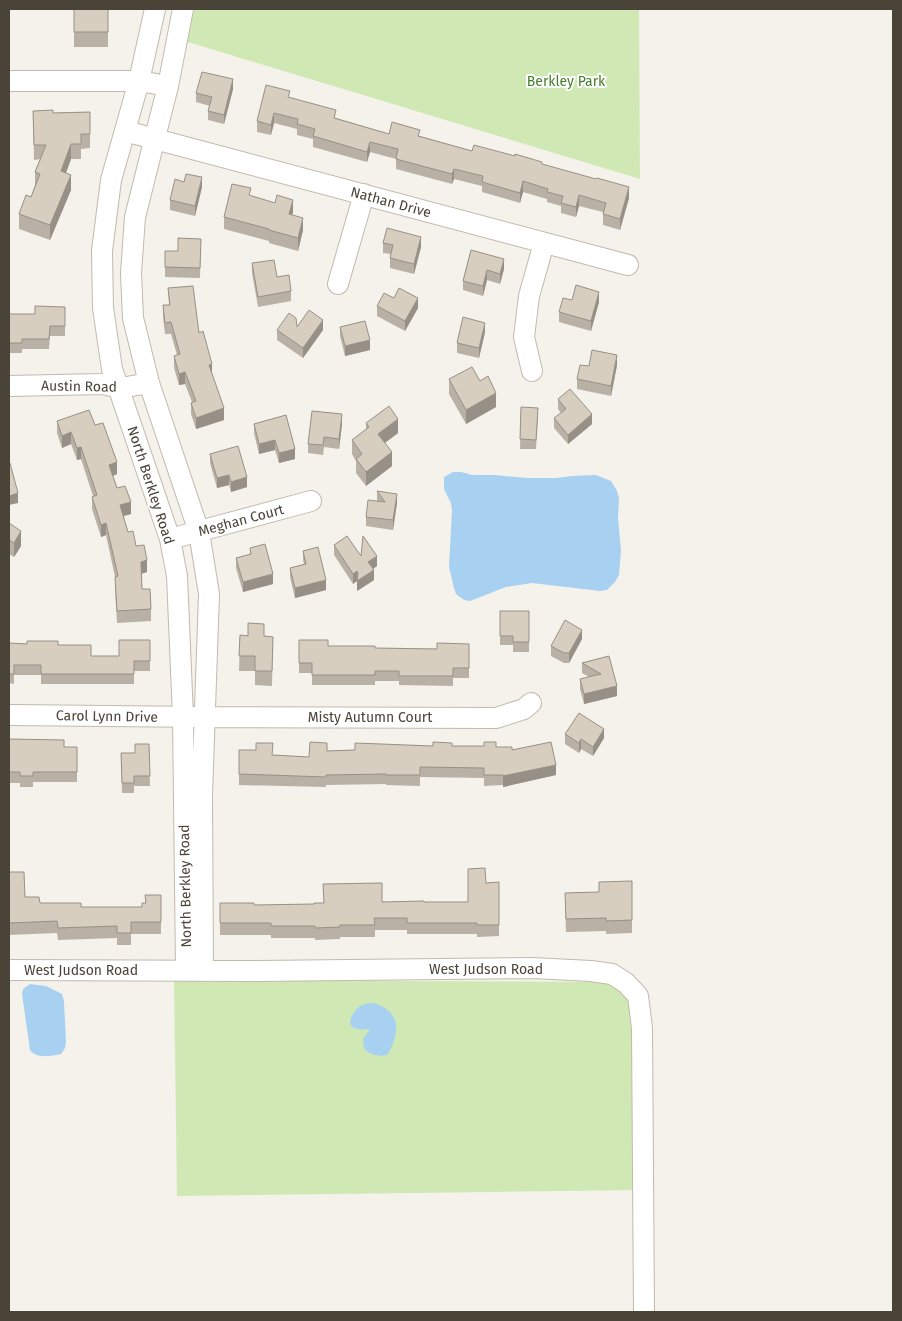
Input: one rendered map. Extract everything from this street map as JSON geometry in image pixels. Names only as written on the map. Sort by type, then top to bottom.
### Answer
[{"type":"street","name":"North Berkley Road","points":[[155,9],[139,81],[111,180],[102,251],[103,308],[112,370],[170,539],[177,576],[194,970]]},
{"type":"street","name":"North Berkley Road","points":[[183,9],[168,86],[135,217],[131,273],[133,318],[148,383],[198,532],[209,594],[194,970]]},
{"type":"street","points":[[9,81],[139,81],[168,86]]},
{"type":"street","name":"Nathan Drive","points":[[124,131],[628,266]]},
{"type":"street","points":[[338,284],[364,194]]},
{"type":"street","points":[[532,371],[524,337],[530,296],[544,243]]},
{"type":"street","name":"Austin Road","points":[[9,386],[102,384],[118,387],[148,383]]},
{"type":"street","name":"Meghan Court","points":[[170,539],[311,501]]},
{"type":"street","name":"Misty Autumn Court","points":[[205,717],[496,718],[524,709],[531,703]]},
{"type":"street","name":"Carol Lynn Drive","points":[[9,715],[205,717]]},
{"type":"street","name":"West Judson Road","points":[[9,970],[532,968],[612,974],[626,983],[638,996],[642,1028],[644,1312]]},
{"type":"green space","name":"Berkley Park","points":[[183,9],[639,9],[640,179],[178,39]]},
{"type":"green space","points":[[174,980],[618,982],[633,999],[643,1190],[177,1196]]},
{"type":"water","points":[[453,472],[526,478],[596,475],[611,481],[619,498],[618,518],[621,550],[619,575],[615,582],[607,590],[600,591],[532,583],[506,587],[470,601],[464,600],[456,594],[449,567],[452,510],[451,503],[444,489],[444,477]]},
{"type":"water","points":[[30,984],[46,986],[62,994],[66,1042],[61,1054],[40,1056],[30,1050],[22,994],[23,989]]},
{"type":"water","points":[[374,1003],[388,1010],[396,1022],[396,1033],[392,1047],[387,1055],[375,1055],[364,1049],[363,1039],[370,1029],[357,1029],[351,1025],[350,1021],[359,1007]]},
{"type":"building","points":[[74,9],[108,9],[108,32],[74,32]]},
{"type":"building","points":[[202,72],[233,79],[224,115],[208,111],[212,97],[196,93]]},
{"type":"building","points":[[266,85],[290,91],[288,97],[336,110],[334,118],[389,134],[392,122],[420,130],[418,136],[472,151],[474,145],[515,156],[515,154],[542,162],[542,164],[629,187],[620,219],[603,214],[606,203],[579,195],[576,207],[561,203],[563,196],[547,192],[548,189],[523,181],[520,193],[482,182],[483,176],[454,169],[452,174],[396,159],[398,149],[370,142],[367,152],[313,136],[315,129],[297,124],[298,119],[274,113],[271,125],[257,121]]},
{"type":"building","points":[[53,110],[53,113],[90,112],[90,134],[81,134],[81,144],[71,144],[61,171],[71,175],[50,225],[19,214],[26,195],[31,197],[40,174],[35,172],[46,145],[34,145],[33,111]]},
{"type":"building","points":[[186,174],[202,177],[195,206],[170,200],[175,179],[184,182]]},
{"type":"building","points":[[232,184],[251,188],[249,195],[275,203],[277,195],[293,200],[289,214],[303,218],[298,238],[224,217]]},
{"type":"building","points":[[387,228],[421,237],[414,264],[390,258],[393,245],[383,243]]},
{"type":"building","points":[[178,238],[201,239],[200,268],[165,267],[165,251],[178,251]]},
{"type":"building","points":[[471,250],[504,259],[500,274],[487,270],[483,286],[463,281]]},
{"type":"building","points":[[274,260],[277,277],[289,275],[291,291],[258,297],[252,263]]},
{"type":"building","points":[[576,285],[599,292],[591,321],[559,312],[563,298],[572,300]]},
{"type":"building","points":[[193,286],[199,333],[203,331],[212,364],[209,365],[224,408],[196,418],[191,403],[196,401],[185,372],[179,374],[174,356],[180,354],[171,322],[165,323],[163,305],[170,305],[168,288]]},
{"type":"building","points":[[399,288],[418,298],[405,321],[377,306],[384,293],[394,298]]},
{"type":"building","points":[[35,306],[65,307],[65,326],[50,326],[49,339],[22,339],[22,343],[9,343],[9,314],[35,314]]},
{"type":"building","points":[[309,310],[323,320],[303,348],[277,330],[289,313],[296,318],[297,327]]},
{"type":"building","points":[[463,317],[485,323],[479,348],[457,343]]},
{"type":"building","points":[[365,321],[370,340],[345,346],[340,327]]},
{"type":"building","points":[[592,350],[617,355],[611,386],[577,379],[580,365],[589,366]]},
{"type":"building","points":[[472,367],[480,381],[488,376],[496,393],[466,410],[449,379]]},
{"type":"building","points":[[570,389],[592,414],[568,435],[554,418],[566,409],[558,399]]},
{"type":"building","points":[[389,406],[398,419],[378,434],[392,452],[366,472],[356,459],[362,454],[352,440],[369,427],[366,423]]},
{"type":"building","points":[[521,407],[538,408],[536,440],[520,439]]},
{"type":"building","points":[[89,410],[95,425],[103,423],[117,462],[109,465],[117,488],[125,486],[131,502],[120,505],[128,532],[133,531],[136,546],[144,545],[147,560],[141,562],[142,589],[150,589],[151,609],[117,611],[115,577],[118,576],[106,523],[101,525],[92,497],[97,495],[81,447],[77,448],[71,432],[62,436],[57,421]]},
{"type":"building","points":[[312,411],[342,414],[339,439],[324,437],[323,445],[308,444]]},
{"type":"building","points":[[286,415],[295,449],[279,453],[275,440],[259,444],[254,424]]},
{"type":"building","points":[[238,446],[247,477],[231,482],[229,475],[217,478],[210,454]]},
{"type":"building","points":[[9,463],[18,493],[9,496]]},
{"type":"building","points":[[377,491],[397,494],[393,520],[366,517],[368,500],[385,502]]},
{"type":"building","points":[[9,523],[21,531],[14,543],[9,540]]},
{"type":"building","points":[[347,536],[361,556],[363,536],[377,556],[368,562],[374,570],[357,581],[357,571],[353,574],[334,545]]},
{"type":"building","points":[[265,544],[273,574],[243,582],[236,558],[251,554],[250,548]]},
{"type":"building","points":[[318,547],[326,580],[295,588],[290,568],[306,564],[303,551]]},
{"type":"building","points":[[500,611],[529,611],[529,642],[513,642],[513,636],[500,636]]},
{"type":"building","points":[[565,620],[582,630],[569,653],[564,653],[551,646]]},
{"type":"building","points":[[248,623],[264,624],[264,636],[273,637],[272,671],[255,671],[255,656],[239,656],[240,635],[248,636]]},
{"type":"building","points":[[119,640],[150,640],[150,661],[134,661],[134,674],[41,674],[41,665],[14,665],[14,674],[9,674],[9,643],[27,644],[27,641],[58,641],[58,645],[91,645],[91,656],[119,656]]},
{"type":"building","points":[[299,640],[328,640],[328,646],[375,646],[375,648],[437,649],[437,643],[469,644],[469,668],[453,668],[453,676],[399,676],[399,671],[375,671],[375,675],[312,675],[312,663],[299,663]]},
{"type":"building","points":[[609,656],[617,686],[584,694],[580,679],[601,674],[582,663]]},
{"type":"building","points":[[579,713],[604,729],[593,747],[581,739],[579,743],[565,734]]},
{"type":"building","points":[[9,739],[64,740],[64,747],[77,747],[77,772],[33,772],[33,776],[20,776],[20,772],[9,772]]},
{"type":"building","points":[[310,742],[327,743],[327,751],[355,750],[355,743],[433,746],[433,742],[452,743],[452,746],[484,746],[484,742],[496,742],[496,747],[512,747],[512,750],[551,742],[556,765],[503,776],[484,775],[484,768],[420,767],[420,775],[326,775],[326,777],[239,774],[239,750],[256,750],[256,743],[273,743],[272,755],[309,757]]},
{"type":"building","points":[[135,744],[149,744],[150,776],[134,776],[134,783],[122,783],[121,753],[135,753]]},
{"type":"building","points":[[485,868],[486,883],[499,882],[499,925],[477,925],[477,923],[407,923],[407,918],[374,918],[375,925],[340,925],[340,927],[315,928],[315,926],[271,926],[271,923],[220,923],[220,903],[254,903],[254,905],[324,903],[323,884],[382,883],[382,902],[468,902],[468,869]]},
{"type":"building","points":[[9,872],[24,872],[25,897],[39,897],[40,903],[81,903],[81,907],[142,907],[142,903],[146,903],[145,895],[161,895],[161,922],[131,922],[131,933],[117,933],[117,926],[58,928],[57,921],[9,923]]},
{"type":"building","points":[[632,881],[632,920],[606,921],[606,918],[566,919],[565,893],[599,892],[599,882]]}]
